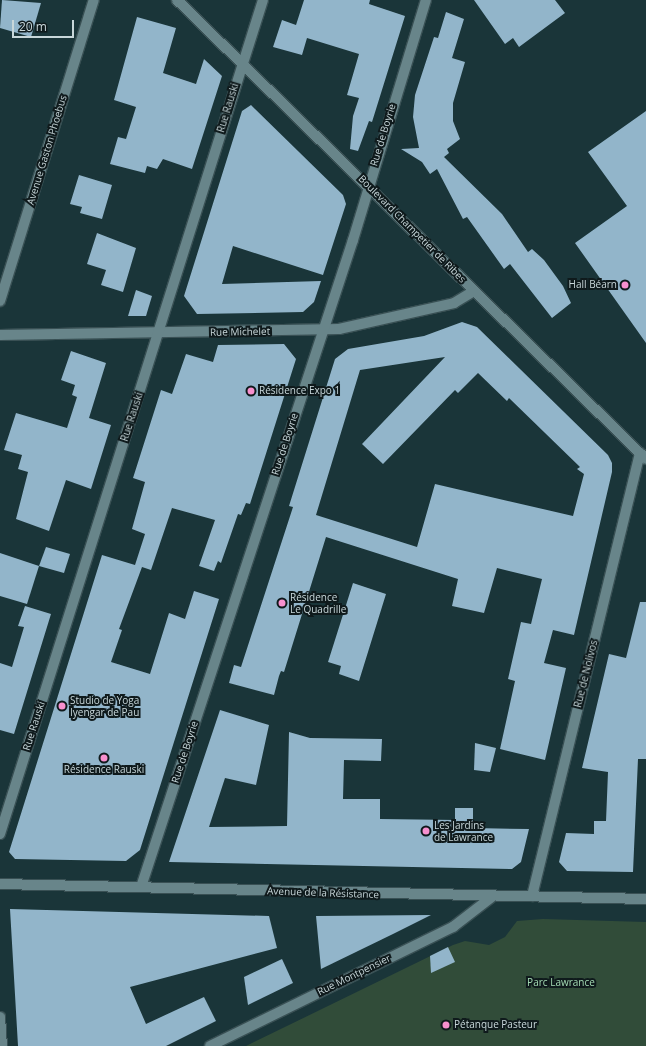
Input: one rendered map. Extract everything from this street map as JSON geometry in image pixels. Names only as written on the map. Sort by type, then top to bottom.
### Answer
[{"type":"street","name":"Avenue Gaston Phoebus","points":[[0,301],[94,0]]},
{"type":"street","name":"Boulevard Champetier de Ribes","points":[[177,0],[643,456]]},
{"type":"street","name":"Rue Rauski","points":[[0,834],[263,0]]},
{"type":"street","name":"Rue de Boyrie","points":[[140,887],[368,186],[426,0]]},
{"type":"street","name":"Rue Michelet","points":[[0,335],[321,330],[426,310],[454,303],[474,291]]},
{"type":"street","name":"Rue de Nolivos","points":[[532,896],[643,456]]},
{"type":"street","name":"Avenue de la Résistance","points":[[0,884],[493,896],[646,898]]},
{"type":"street","name":"Rue Montpensier","points":[[210,1046],[453,927],[493,896]]},
{"type":"street","points":[[0,1017],[2,1046]]},
{"type":"green space","name":"Parc Lawrance","points":[[543,919],[646,922],[646,1046],[246,1046],[453,945],[465,941],[489,945],[505,937],[517,921]]},
{"type":"building","points":[[2,0],[41,3],[31,37],[0,28]]},
{"type":"building","points":[[304,0],[370,0],[369,4],[405,16],[372,122],[369,121],[358,151],[350,149],[353,116],[359,98],[347,95],[359,54],[307,38],[302,55],[273,47],[282,20],[296,25]]},
{"type":"building","points":[[474,0],[555,0],[565,13],[519,47],[513,38],[505,44]]},
{"type":"building","points":[[446,12],[464,19],[452,58],[465,62],[453,103],[453,121],[460,139],[447,149],[449,153],[444,157],[502,214],[528,252],[532,249],[544,260],[563,286],[571,303],[552,318],[510,264],[504,269],[467,217],[463,219],[437,169],[430,174],[422,162],[401,149],[419,148],[413,117],[415,95],[434,37],[438,38]]},
{"type":"building","points":[[137,17],[176,28],[163,73],[196,84],[204,59],[222,76],[192,169],[163,159],[157,169],[147,166],[145,173],[110,164],[118,137],[126,139],[136,107],[114,100]]},
{"type":"building","points":[[251,105],[343,195],[346,204],[323,275],[233,246],[222,284],[321,281],[314,302],[303,312],[197,314],[184,296],[242,111]]},
{"type":"building","name":"Hall Béarn","points":[[646,111],[646,343],[575,243],[627,206],[588,152]]},
{"type":"building","points":[[79,175],[112,185],[102,219],[80,213],[82,207],[70,204]]},
{"type":"building","points":[[97,233],[136,248],[123,292],[101,285],[106,270],[87,264]]},
{"type":"building","points":[[136,290],[152,296],[146,316],[128,316]]},
{"type":"building","points":[[462,322],[477,327],[608,455],[612,463],[612,472],[574,635],[553,630],[544,663],[566,668],[545,760],[500,749],[515,681],[508,679],[521,622],[531,624],[542,579],[497,568],[484,613],[452,606],[458,579],[326,537],[284,672],[281,671],[274,695],[229,683],[234,665],[241,667],[293,507],[289,506],[335,359],[348,349],[424,336]],"holes":[[[445,357],[362,444],[383,464],[455,390],[458,393],[478,373],[507,401],[509,398],[580,467],[577,469],[584,474],[573,516],[435,484],[417,547],[316,515],[360,370]]]},
{"type":"building","points":[[284,344],[296,359],[250,504],[246,503],[241,515],[238,514],[221,563],[218,561],[214,571],[199,566],[215,520],[172,508],[151,570],[142,567],[119,629],[122,630],[111,662],[150,674],[169,613],[185,619],[194,591],[219,599],[140,850],[126,861],[15,859],[9,852],[102,555],[135,565],[145,534],[132,529],[145,482],[133,478],[161,390],[172,394],[186,354],[213,362],[218,345]]},
{"type":"building","points":[[71,351],[106,363],[89,418],[111,425],[91,489],[66,480],[49,531],[16,519],[28,472],[18,469],[22,455],[4,450],[16,413],[67,428],[77,397],[72,395],[75,385],[61,380]]},
{"type":"building","points":[[46,547],[70,554],[64,573],[39,566]]},
{"type":"building","points":[[0,553],[39,566],[27,604],[0,596]]},
{"type":"building","points":[[353,583],[386,594],[359,681],[339,674],[341,666],[328,662]]},
{"type":"building","points":[[640,602],[646,602],[646,759],[638,759],[633,872],[567,871],[559,862],[566,833],[594,834],[594,821],[606,821],[608,772],[582,768],[609,654],[626,658]]},
{"type":"building","points":[[25,606],[51,614],[14,734],[0,730],[0,663],[12,667],[24,627],[18,626]]},
{"type":"building","points":[[220,710],[269,725],[256,785],[225,778],[209,827],[287,826],[289,732],[310,738],[382,739],[381,761],[344,760],[343,799],[380,799],[380,819],[455,820],[455,808],[473,808],[473,828],[529,829],[521,862],[512,869],[169,862]]},
{"type":"building","points":[[475,743],[496,748],[490,772],[474,770]]},
{"type":"building","points":[[10,909],[269,916],[277,948],[130,987],[146,1024],[204,997],[216,1021],[166,1046],[18,1046]]},
{"type":"building","points":[[431,915],[393,934],[321,969],[316,916]]},
{"type":"building","points":[[448,947],[455,962],[431,973],[430,956]]},
{"type":"building","points":[[282,959],[293,983],[248,1005],[244,977]]},
{"type":"place","name":"Hall Béarn","points":[[625,285]]},
{"type":"place","name":"Résidence Expo 1","points":[[251,391]]},
{"type":"place","name":"Résidence Le Quadrille","points":[[282,603]]},
{"type":"place","name":"Studio de Yoga Iyengar de Pau","points":[[62,706]]},
{"type":"place","name":"Résidence Rauski","points":[[104,758]]},
{"type":"place","name":"Les Jardins de Lawrance","points":[[426,831]]},
{"type":"place","name":"Pétanque Pasteur","points":[[446,1025]]}]
